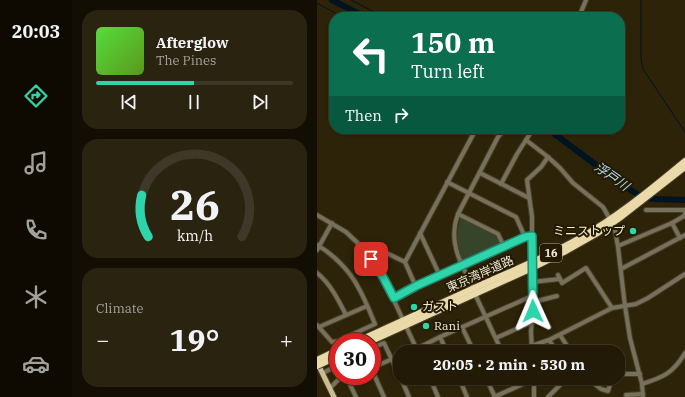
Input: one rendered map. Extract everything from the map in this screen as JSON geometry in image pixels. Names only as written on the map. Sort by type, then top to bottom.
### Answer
[{"type":"highway","name":"東京湾岸道路","points":[[611,221],[685,161]]},
{"type":"highway","name":"東京湾岸道路","points":[[379,333],[532,265],[611,221],[657,190],[685,167]]},
{"type":"highway","name":"東京湾岸道路","points":[[381,335],[404,323]]},
{"type":"highway","points":[[317,360],[329,354]]},
{"type":"highway","points":[[317,366],[329,360]]},
{"type":"main road","points":[[317,360],[330,388],[332,396]]},
{"type":"street","points":[[581,12],[586,0]]},
{"type":"street","points":[[405,262],[473,134]]},
{"type":"street","points":[[500,345],[457,255],[454,240],[455,225],[458,214],[501,134]]},
{"type":"street","points":[[501,184],[530,134]]},
{"type":"street","points":[[526,140],[548,157],[573,183],[603,207],[615,230],[630,338],[643,384],[643,396],[626,394]]},
{"type":"street","points":[[531,345],[533,302],[532,217],[527,180],[541,167],[548,157]]},
{"type":"street","points":[[480,173],[529,198]]},
{"type":"street","points":[[447,182],[516,217],[525,237]]},
{"type":"street","points":[[645,210],[685,210]]},
{"type":"street","points":[[618,246],[671,223],[684,216],[685,213]]},
{"type":"street","points":[[458,214],[498,234],[504,247]]},
{"type":"street","points":[[317,215],[346,232],[363,248],[383,277],[415,345]]},
{"type":"street","points":[[332,223],[318,247],[333,256],[358,286],[375,324],[355,333]]},
{"type":"street","points":[[671,223],[680,238]]},
{"type":"street","points":[[420,233],[440,276]]},
{"type":"street","points":[[621,270],[685,235]]},
{"type":"street","points":[[394,298],[416,286],[525,237],[532,236]]},
{"type":"street","points":[[363,248],[366,245],[370,245],[405,262],[416,286]]},
{"type":"street","points":[[532,282],[559,277],[562,283],[586,268],[612,308]]},
{"type":"street","points":[[317,273],[332,290],[346,315]]},
{"type":"street","points":[[534,345],[560,335],[612,308],[636,304],[685,274]]},
{"type":"street","points":[[426,345],[440,337],[533,296]]},
{"type":"street","points":[[533,302],[557,296]]},
{"type":"street","points":[[329,339],[318,326],[367,306]]},
{"type":"street","points":[[496,338],[532,322]]},
{"type":"street","points":[[462,327],[471,345]]},
{"type":"street","points":[[560,335],[566,345]]},
{"type":"street","points":[[440,337],[444,345]]},
{"type":"street","points":[[549,340],[552,345]]},
{"type":"street","points":[[381,344],[384,342],[392,359],[381,364]]},
{"type":"street","points":[[643,384],[664,376],[676,367],[685,353]]},
{"type":"street","points":[[323,373],[329,370]]},
{"type":"street","points":[[625,374],[640,374]]},
{"type":"street","points":[[330,388],[333,385]]},
{"type":"street","points":[[351,385],[356,397]]},
{"type":"street","points":[[379,385],[384,397]]},
{"type":"street","points":[[404,385],[409,397]]},
{"type":"street","points":[[433,385],[439,397]]},
{"type":"street","points":[[462,385],[466,397]]},
{"type":"street","points":[[489,385],[494,397],[518,386]]},
{"type":"street","points":[[534,385],[534,397]]},
{"type":"street","points":[[547,397],[560,385]]},
{"type":"street","points":[[596,385],[601,389],[608,391],[610,385]]},
{"type":"green space","points":[[460,217],[496,236],[501,246],[463,263],[456,240]]},
{"type":"waterway","name":"浮戸川","points":[[332,0],[355,12]]},
{"type":"waterway","points":[[351,0],[374,12]]},
{"type":"waterway","points":[[641,0],[641,59],[643,69],[685,132]]},
{"type":"waterway","points":[[317,3],[333,12]]},
{"type":"waterway","name":"浮戸川","points":[[555,134],[624,186],[644,198],[685,200]]},
{"type":"place","name":"ミニストップ","points":[[633,231]]},
{"type":"place","name":"ガスト","points":[[414,307]]},
{"type":"place","name":"Rani","points":[[426,326]]},
{"type":"route","points":[[371,259],[378,268],[394,298],[416,286],[525,237],[532,236],[533,311]]}]
